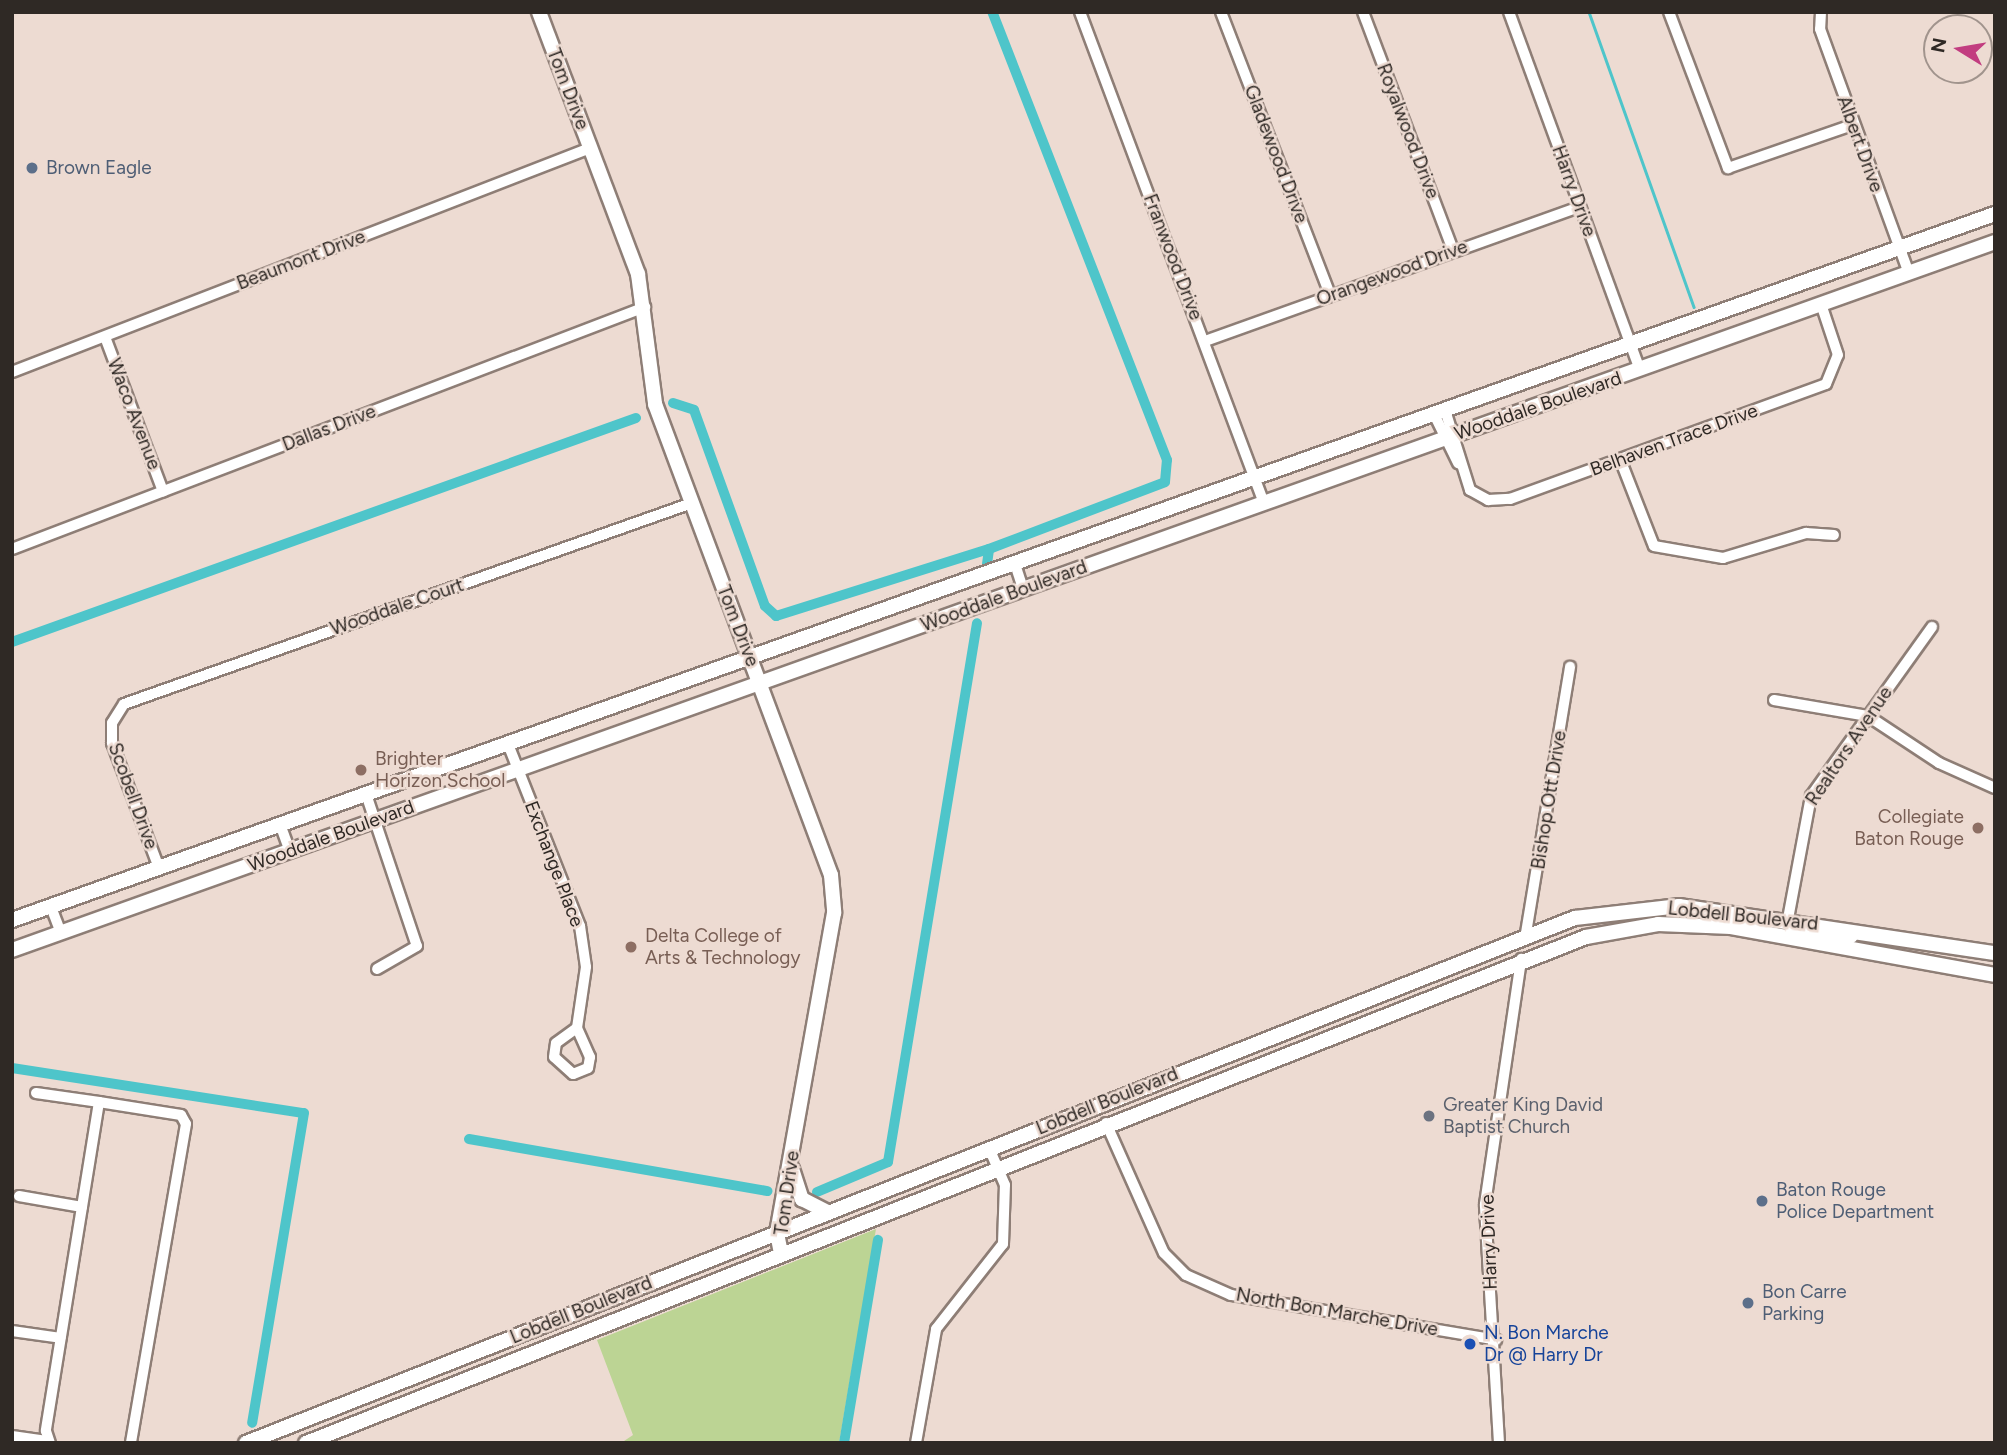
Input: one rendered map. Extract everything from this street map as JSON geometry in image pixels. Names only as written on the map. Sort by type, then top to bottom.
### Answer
[{"type":"street","name":"Tom Drive","points":[[539,12],[646,307],[655,404],[821,844],[834,913],[777,1233],[781,1253]]},
{"type":"street","name":"Franwood Drive","points":[[1080,12],[1264,503]]},
{"type":"street","name":"Gladewood Drive","points":[[1221,12],[1330,295]]},
{"type":"street","name":"Royalwood Drive","points":[[1363,12],[1453,250]]},
{"type":"street","name":"Harry Drive","points":[[1509,12],[1640,370]]},
{"type":"street","points":[[1669,12],[1728,168],[1852,125]]},
{"type":"street","name":"Albert Drive","points":[[1821,12],[1820,29],[1852,125],[1909,273]]},
{"type":"street","name":"Beaumont Drive","points":[[12,372],[590,148]]},
{"type":"street","name":"Orangewood Drive","points":[[1205,341],[1453,250],[1580,207]]},
{"type":"street","name":"Wooddale Boulevard","points":[[12,920],[1995,214]]},
{"type":"street","name":"Wooddale Boulevard","points":[[12,950],[1995,242]]},
{"type":"street","name":"Belhaven Trace Drive","points":[[1439,412],[1458,463],[1474,493],[1497,501],[1826,384],[1838,355],[1821,304]]},
{"type":"street","name":"Dallas Drive","points":[[12,549],[646,307]]},
{"type":"street","name":"Waco Avenue","points":[[105,337],[163,491]]},
{"type":"street","points":[[1620,459],[1654,546],[1723,558],[1807,533],[1834,535]]},
{"type":"street","name":"Wooddale Court","points":[[112,723],[124,704],[692,503]]},
{"type":"street","points":[[1015,564],[1023,589]]},
{"type":"street","name":"Realtors Avenue","points":[[1788,919],[1806,807],[1932,627]]},
{"type":"street","name":"Bishop Ott Drive","points":[[1526,933],[1570,667]]},
{"type":"street","points":[[1774,700],[1868,716],[1939,763],[1995,788]]},
{"type":"street","name":"Scobell Drive","points":[[112,723],[111,743],[159,868]]},
{"type":"street","name":"Exchange Place","points":[[508,744],[580,926],[586,967],[577,1028],[590,1057],[588,1068],[573,1074],[554,1057],[555,1043],[577,1028]]},
{"type":"street","points":[[366,794],[417,946],[377,969]]},
{"type":"street","points":[[280,824],[290,851]]},
{"type":"street","points":[[51,906],[61,933]]},
{"type":"street","name":"Lobdell Boulevard","points":[[246,1443],[1526,933],[1624,908],[1679,906],[1788,919],[1995,953]]},
{"type":"street","points":[[1785,938],[1788,919]]},
{"type":"street","name":"Lobdell Boulevard","points":[[306,1443],[1062,1140],[1521,959],[1586,937],[1658,925],[1785,938],[1991,972]]},
{"type":"street","points":[[1785,938],[1797,932],[1838,937],[1857,930]]},
{"type":"street","points":[[1521,959],[1526,933]]},
{"type":"street","name":"Harry Drive","points":[[1499,1443],[1496,1340],[1486,1187],[1521,959]]},
{"type":"street","points":[[1326,1013],[1334,1033]]},
{"type":"street","points":[[36,1093],[181,1115],[186,1124],[131,1443]]},
{"type":"street","points":[[12,1436],[49,1442],[61,1338],[99,1102]]},
{"type":"street","points":[[1055,1122],[1062,1140]]},
{"type":"street","name":"North Bon Marche Drive","points":[[1106,1123],[1164,1253],[1186,1275],[1231,1294],[1496,1340]]},
{"type":"street","points":[[916,1443],[936,1329],[1003,1244],[1008,1216],[997,1166],[989,1147]]},
{"type":"street","points":[[790,1163],[802,1199],[828,1212]]},
{"type":"street","points":[[19,1196],[82,1207]]},
{"type":"street","points":[[611,1321],[654,1291],[656,1280]]},
{"type":"street","points":[[561,1318],[569,1338]]},
{"type":"street","points":[[12,1331],[61,1338]]},
{"type":"street","points":[[373,1416],[412,1392],[415,1376]]},
{"type":"green space","points":[[876,1229],[839,1443],[621,1443],[633,1435],[597,1340]]},
{"type":"waterway","points":[[673,403],[694,410],[765,606],[776,616],[989,549],[1165,482],[1167,460],[992,12]]},
{"type":"waterway","points":[[1589,12],[1694,307]]},
{"type":"waterway","points":[[12,642],[636,418]]},
{"type":"waterway","points":[[987,564],[989,549]]},
{"type":"waterway","points":[[817,1192],[888,1162],[977,623]]},
{"type":"waterway","points":[[12,1068],[304,1113],[252,1423]]},
{"type":"waterway","points":[[469,1139],[768,1191]]},
{"type":"waterway","points":[[844,1443],[878,1240]]},
{"type":"place","name":"Brown Eagle","points":[[32,168]]},
{"type":"place","name":"Brighter Horizon School","points":[[361,770]]},
{"type":"place","name":"Collegiate Baton Rouge","points":[[1978,828]]},
{"type":"place","name":"Delta College of Arts & Technology","points":[[631,947]]},
{"type":"place","name":"Greater King David Baptist Church","points":[[1429,1116]]},
{"type":"place","name":"Baton Rouge Police Department","points":[[1762,1201]]},
{"type":"place","name":"Bon Carre Parking","points":[[1748,1303]]},
{"type":"place","name":"N. Bon Marche Dr @ Harry Dr","points":[[1470,1344]]}]
